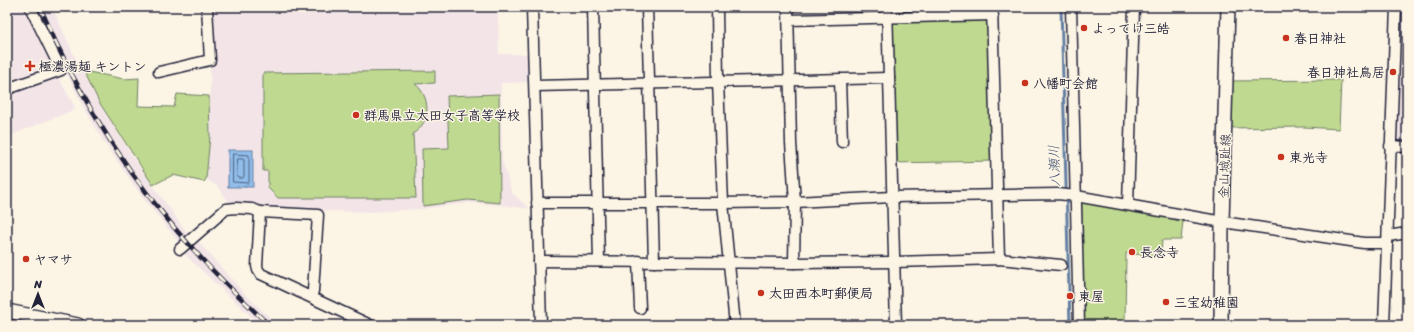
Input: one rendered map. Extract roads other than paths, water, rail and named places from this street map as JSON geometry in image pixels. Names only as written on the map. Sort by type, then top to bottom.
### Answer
[{"type":"main road","name":"金山城趾線","points":[[1221,325],[1222,222],[1228,7]]},
{"type":"main road","points":[[7,311],[78,325]]},
{"type":"street","points":[[7,89],[61,70],[30,7]]},
{"type":"street","points":[[159,72],[210,60],[207,7]]},
{"type":"street","points":[[532,7],[541,325]]},
{"type":"street","points":[[594,7],[599,261]]},
{"type":"street","points":[[647,7],[654,262]]},
{"type":"street","points":[[717,7],[718,82],[723,203],[735,325]]},
{"type":"street","points":[[788,7],[791,143],[795,202],[794,263]]},
{"type":"street","points":[[887,7],[896,325]]},
{"type":"street","points":[[1071,7],[1079,325]]},
{"type":"street","points":[[1128,205],[1134,7]]},
{"type":"street","points":[[1384,325],[1396,7]]},
{"type":"street","points":[[789,20],[887,18],[993,11],[999,259]]},
{"type":"street","points":[[535,86],[888,78]]},
{"type":"street","points":[[840,79],[842,142]]},
{"type":"street","points":[[1390,146],[1407,147]]},
{"type":"street","points":[[537,203],[795,202],[892,197],[1058,194],[1222,222],[1364,243],[1407,234]]},
{"type":"street","points":[[180,248],[226,209],[252,209],[260,212],[318,215],[313,291],[311,297]]},
{"type":"street","points":[[260,212],[258,270],[261,274],[370,325]]},
{"type":"street","points":[[539,261],[794,263],[999,259],[1061,265]]},
{"type":"street","points":[[638,262],[640,308]]},
{"type":"water","points":[[228,150],[253,150],[253,187],[228,187]]},
{"type":"waterway","name":"八瀬川","points":[[1061,7],[1070,325]]},
{"type":"railway","points":[[40,7],[55,41],[90,108],[131,171],[177,231],[202,259],[269,325]]},
{"type":"place","name":"よってけ三皓","points":[[1084,28]]},
{"type":"place","name":"春日神社","points":[[1286,38]]},
{"type":"place","name":"極濃湯麺 キントン","points":[[30,66]]},
{"type":"place","name":"春日神社鳥居","points":[[1393,72]]},
{"type":"place","name":"八幡町会館","points":[[1025,83]]},
{"type":"place","name":"群馬県立太田女子高等学校","points":[[356,115]]},
{"type":"place","name":"東光寺","points":[[1281,157]]},
{"type":"place","name":"長念寺","points":[[1132,252]]},
{"type":"place","name":"ヤマサ","points":[[26,259]]},
{"type":"place","name":"太田西本町郵便局","points":[[761,293]]},
{"type":"place","name":"東屋","points":[[1070,296]]},
{"type":"place","name":"三宝幼稚園","points":[[1166,302]]}]
